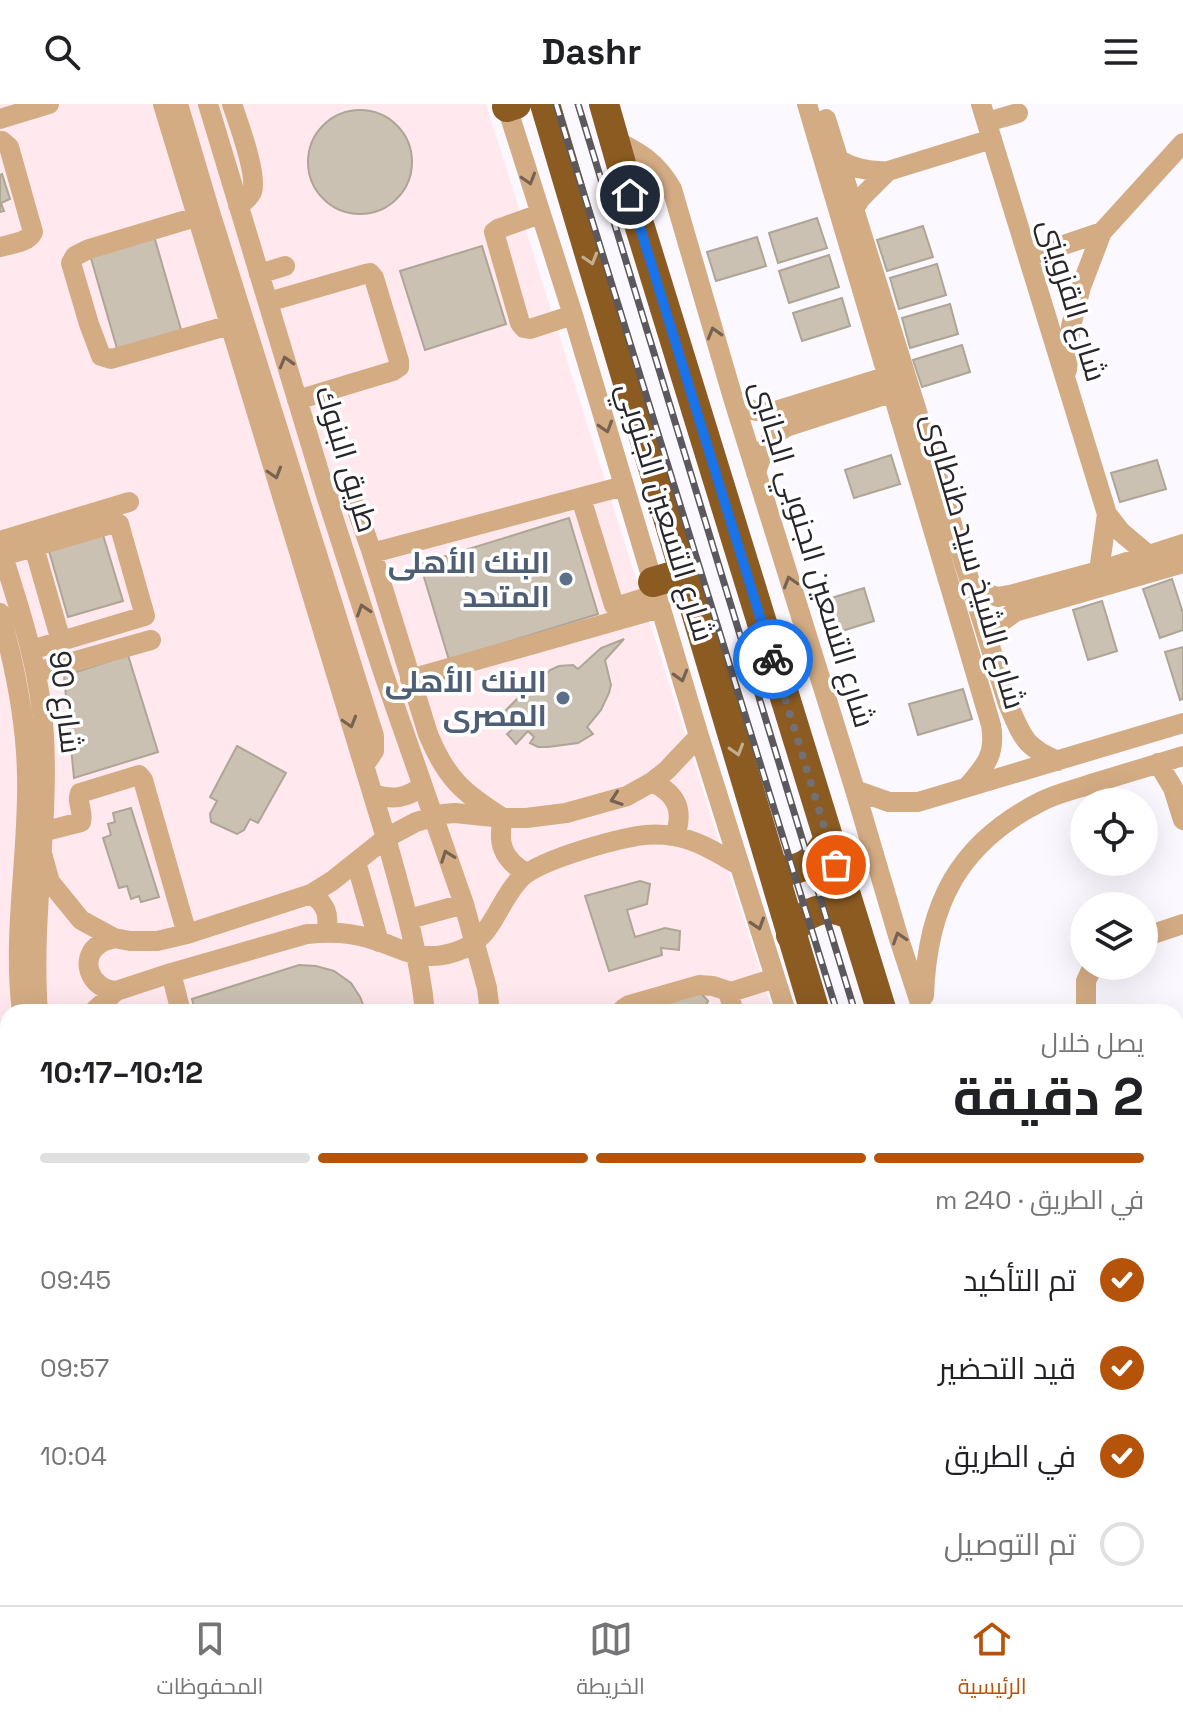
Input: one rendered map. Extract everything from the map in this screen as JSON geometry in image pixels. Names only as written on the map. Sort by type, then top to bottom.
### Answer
[{"type":"highway","name":"شارع التسعين الجنوبي","points":[[545,104],[813,1004]]},
{"type":"highway","name":"شارع التسعين الجنوبي","points":[[604,104],[880,1004]]},
{"type":"highway","points":[[657,595],[684,573]]},
{"type":"highway","points":[[773,870],[792,870],[810,863],[818,857],[828,840]]},
{"type":"highway","points":[[791,935],[799,921],[820,909],[837,909],[852,916]]},
{"type":"street","points":[[0,119],[49,104]]},
{"type":"street","points":[[163,104],[386,838],[409,919],[424,1004]]},
{"type":"street","points":[[178,104],[374,736],[374,751],[364,766]]},
{"type":"street","name":"طريق البنوك","points":[[208,104],[326,495],[464,904],[489,1004]]},
{"type":"street","points":[[232,104],[253,183],[251,194],[238,205]]},
{"type":"street","name":"شارع الشيخ سيد طنطاوى","points":[[808,104],[899,382],[988,636],[1008,704],[1029,745],[1038,753],[1058,761]]},
{"type":"street","name":"شارع الشيخ سيد طنطاوى","points":[[822,104],[854,209],[991,725],[993,738],[986,765],[968,786]]},
{"type":"street","points":[[510,105],[540,214],[783,1004]]},
{"type":"street","points":[[854,209],[888,171],[987,122],[1018,113]]},
{"type":"street","name":"شارع القزوينى","points":[[987,122],[1107,514],[1121,532],[1147,554]]},
{"type":"street","name":"شارع التسعين الجنوبي الجانبى","points":[[613,139],[653,162],[672,189],[733,398],[920,1004]]},
{"type":"street","points":[[0,141],[9,147],[33,232],[25,240],[0,247]]},
{"type":"street","points":[[1066,381],[1081,287],[1102,232],[1183,143]]},
{"type":"street","points":[[839,160],[859,169],[888,171]]},
{"type":"street","points":[[540,214],[494,232],[520,323],[530,329],[573,315]]},
{"type":"street","points":[[196,217],[75,256],[71,263],[89,324],[101,356],[111,359],[230,325]]},
{"type":"street","points":[[1028,257],[1102,232]]},
{"type":"street","points":[[259,274],[285,266]]},
{"type":"street","points":[[268,302],[370,273],[399,361],[399,367],[393,371],[297,400]]},
{"type":"street","points":[[733,398],[747,409],[772,412],[899,382]]},
{"type":"street","name":"شارع الشيخ سيد طنطاوى","points":[[756,473],[764,448],[786,427],[899,382]]},
{"type":"street","points":[[372,553],[624,486]]},
{"type":"street","points":[[326,495],[342,494],[353,502],[435,752],[454,781],[475,801],[503,818]]},
{"type":"street","points":[[581,498],[614,605],[657,595]]},
{"type":"street","points":[[1,548],[129,502]]},
{"type":"street","name":"شارع القزوينى","points":[[1099,571],[1107,514]]},
{"type":"street","points":[[1,548],[34,547],[119,524],[145,616],[31,650]]},
{"type":"street","points":[[988,636],[1027,599],[1147,554],[1183,544]]},
{"type":"street","points":[[34,547],[61,641]]},
{"type":"street","name":"شارع 90","points":[[1,548],[37,672],[44,736],[45,800],[41,841],[38,1004]]},
{"type":"street","points":[[972,589],[998,597],[1027,599],[1183,563]]},
{"type":"street","points":[[410,679],[657,595]]},
{"type":"street","points":[[0,613],[17,679],[26,755],[19,953],[22,1004]]},
{"type":"street","points":[[37,672],[151,640]]},
{"type":"street","points":[[855,790],[889,802],[926,800],[1183,723]]},
{"type":"street","points":[[405,736],[426,729]]},
{"type":"street","points":[[187,934],[143,780],[139,775],[80,793],[81,822],[41,841],[50,882],[81,920],[114,938],[157,941],[187,934],[311,894],[386,838],[416,822],[455,813],[526,818],[581,810],[627,796],[667,770],[699,736]]},
{"type":"street","points":[[923,1004],[928,944],[939,906],[959,869],[978,847],[1042,801],[1183,756]]},
{"type":"street","points":[[1158,763],[1173,788],[1183,820]]},
{"type":"street","points":[[652,782],[674,798],[679,810],[675,836]]},
{"type":"street","points":[[373,794],[401,798],[422,786]]},
{"type":"street","points":[[503,818],[501,844],[506,856],[514,866],[526,873]]},
{"type":"street","points":[[114,938],[101,943],[93,951],[89,962],[90,974],[96,984],[116,991],[282,940],[326,932],[355,935],[417,956],[439,956],[458,951],[484,935],[511,890],[526,873],[579,852],[654,834],[675,836],[700,844],[740,866]]},
{"type":"street","points":[[356,862],[379,942]]},
{"type":"street","points":[[311,894],[324,905],[328,914],[326,932]]},
{"type":"street","points":[[409,919],[464,904]]},
{"type":"street","points":[[1158,932],[1183,924]]},
{"type":"street","points":[[171,973],[179,1004]]},
{"type":"street","points":[[632,1004],[699,985],[728,992],[739,991],[775,978]]},
{"type":"street","points":[[1086,980],[1086,1004]]},
{"type":"street","points":[[102,1004],[116,991]]},
{"type":"street","points":[[728,992],[732,1004]]},
{"type":"shaded area","points":[[0,104],[486,104],[770,1004],[0,1004]]},
{"type":"building","points":[[360,110],[380,114],[397,125],[408,142],[412,162],[408,182],[397,199],[380,210],[360,214],[340,210],[323,199],[312,182],[308,162],[312,142],[323,125],[340,114]]},
{"type":"building","points":[[0,175],[10,199],[1,203],[4,211],[0,212]]},
{"type":"building","points":[[817,218],[827,248],[778,263],[769,233]]},
{"type":"building","points":[[923,226],[933,257],[887,271],[877,240]]},
{"type":"building","points":[[154,236],[182,333],[118,352],[90,255]]},
{"type":"building","points":[[757,237],[766,266],[716,281],[707,252]]},
{"type":"building","points":[[482,246],[506,324],[425,350],[400,271]]},
{"type":"building","points":[[829,255],[839,287],[789,303],[779,271]]},
{"type":"building","points":[[937,264],[946,295],[899,309],[890,278]]},
{"type":"building","points":[[842,298],[850,326],[802,341],[793,313]]},
{"type":"building","points":[[950,304],[958,334],[910,348],[902,318]]},
{"type":"building","points":[[962,345],[970,372],[922,387],[913,360]]},
{"type":"building","points":[[891,455],[900,484],[854,498],[845,470]]},
{"type":"building","points":[[1157,460],[1166,489],[1120,502],[1111,473]]},
{"type":"building","points":[[569,518],[598,614],[449,660],[420,564]]},
{"type":"building","points":[[103,535],[123,601],[68,617],[49,551]]},
{"type":"building","points":[[1172,579],[1183,613],[1183,630],[1160,638],[1143,589]]},
{"type":"building","points":[[864,588],[874,621],[826,636],[815,603]]},
{"type":"building","points":[[1102,601],[1117,651],[1088,660],[1073,610]]},
{"type":"building","name":"البنك الأهلى المصرى","points":[[624,639],[605,660],[611,685],[601,710],[587,727],[593,734],[578,743],[538,747],[530,743],[534,737],[528,731],[516,744],[507,734],[514,728],[501,715],[532,684],[535,688],[550,670],[559,666],[573,665],[578,669],[601,648]]},
{"type":"building","points":[[1183,647],[1183,699],[1180,700],[1165,652]]},
{"type":"building","points":[[128,655],[158,752],[74,778],[64,676]]},
{"type":"building","points":[[963,689],[972,719],[918,735],[909,704]]},
{"type":"building","points":[[237,746],[286,773],[258,823],[250,819],[244,830],[237,834],[211,822],[210,814],[217,801],[210,797]]},
{"type":"building","points":[[131,808],[159,897],[141,902],[139,896],[131,899],[127,886],[119,888],[103,838],[111,835],[108,824],[115,822],[113,813]]},
{"type":"building","points":[[640,881],[650,884],[647,904],[627,910],[635,937],[665,928],[680,931],[679,950],[661,948],[662,955],[609,971],[585,896]]},
{"type":"building","points":[[299,965],[334,971],[351,983],[363,1004],[193,1004],[192,999]]},
{"type":"building","points":[[698,990],[708,1001],[707,1004],[660,1004]]},
{"type":"railway","points":[[556,104],[835,1004]]},
{"type":"railway","points":[[578,104],[853,1004]]},
{"type":"way so far","points":[[773,659],[836,865]]},
{"type":"place","name":"البنك الأهلى المتحد","points":[[566,579]]},
{"type":"place","name":"البنك الأهلى المصرى","points":[[563,698]]},
{"type":"route","points":[[630,195],[773,659]]}]
